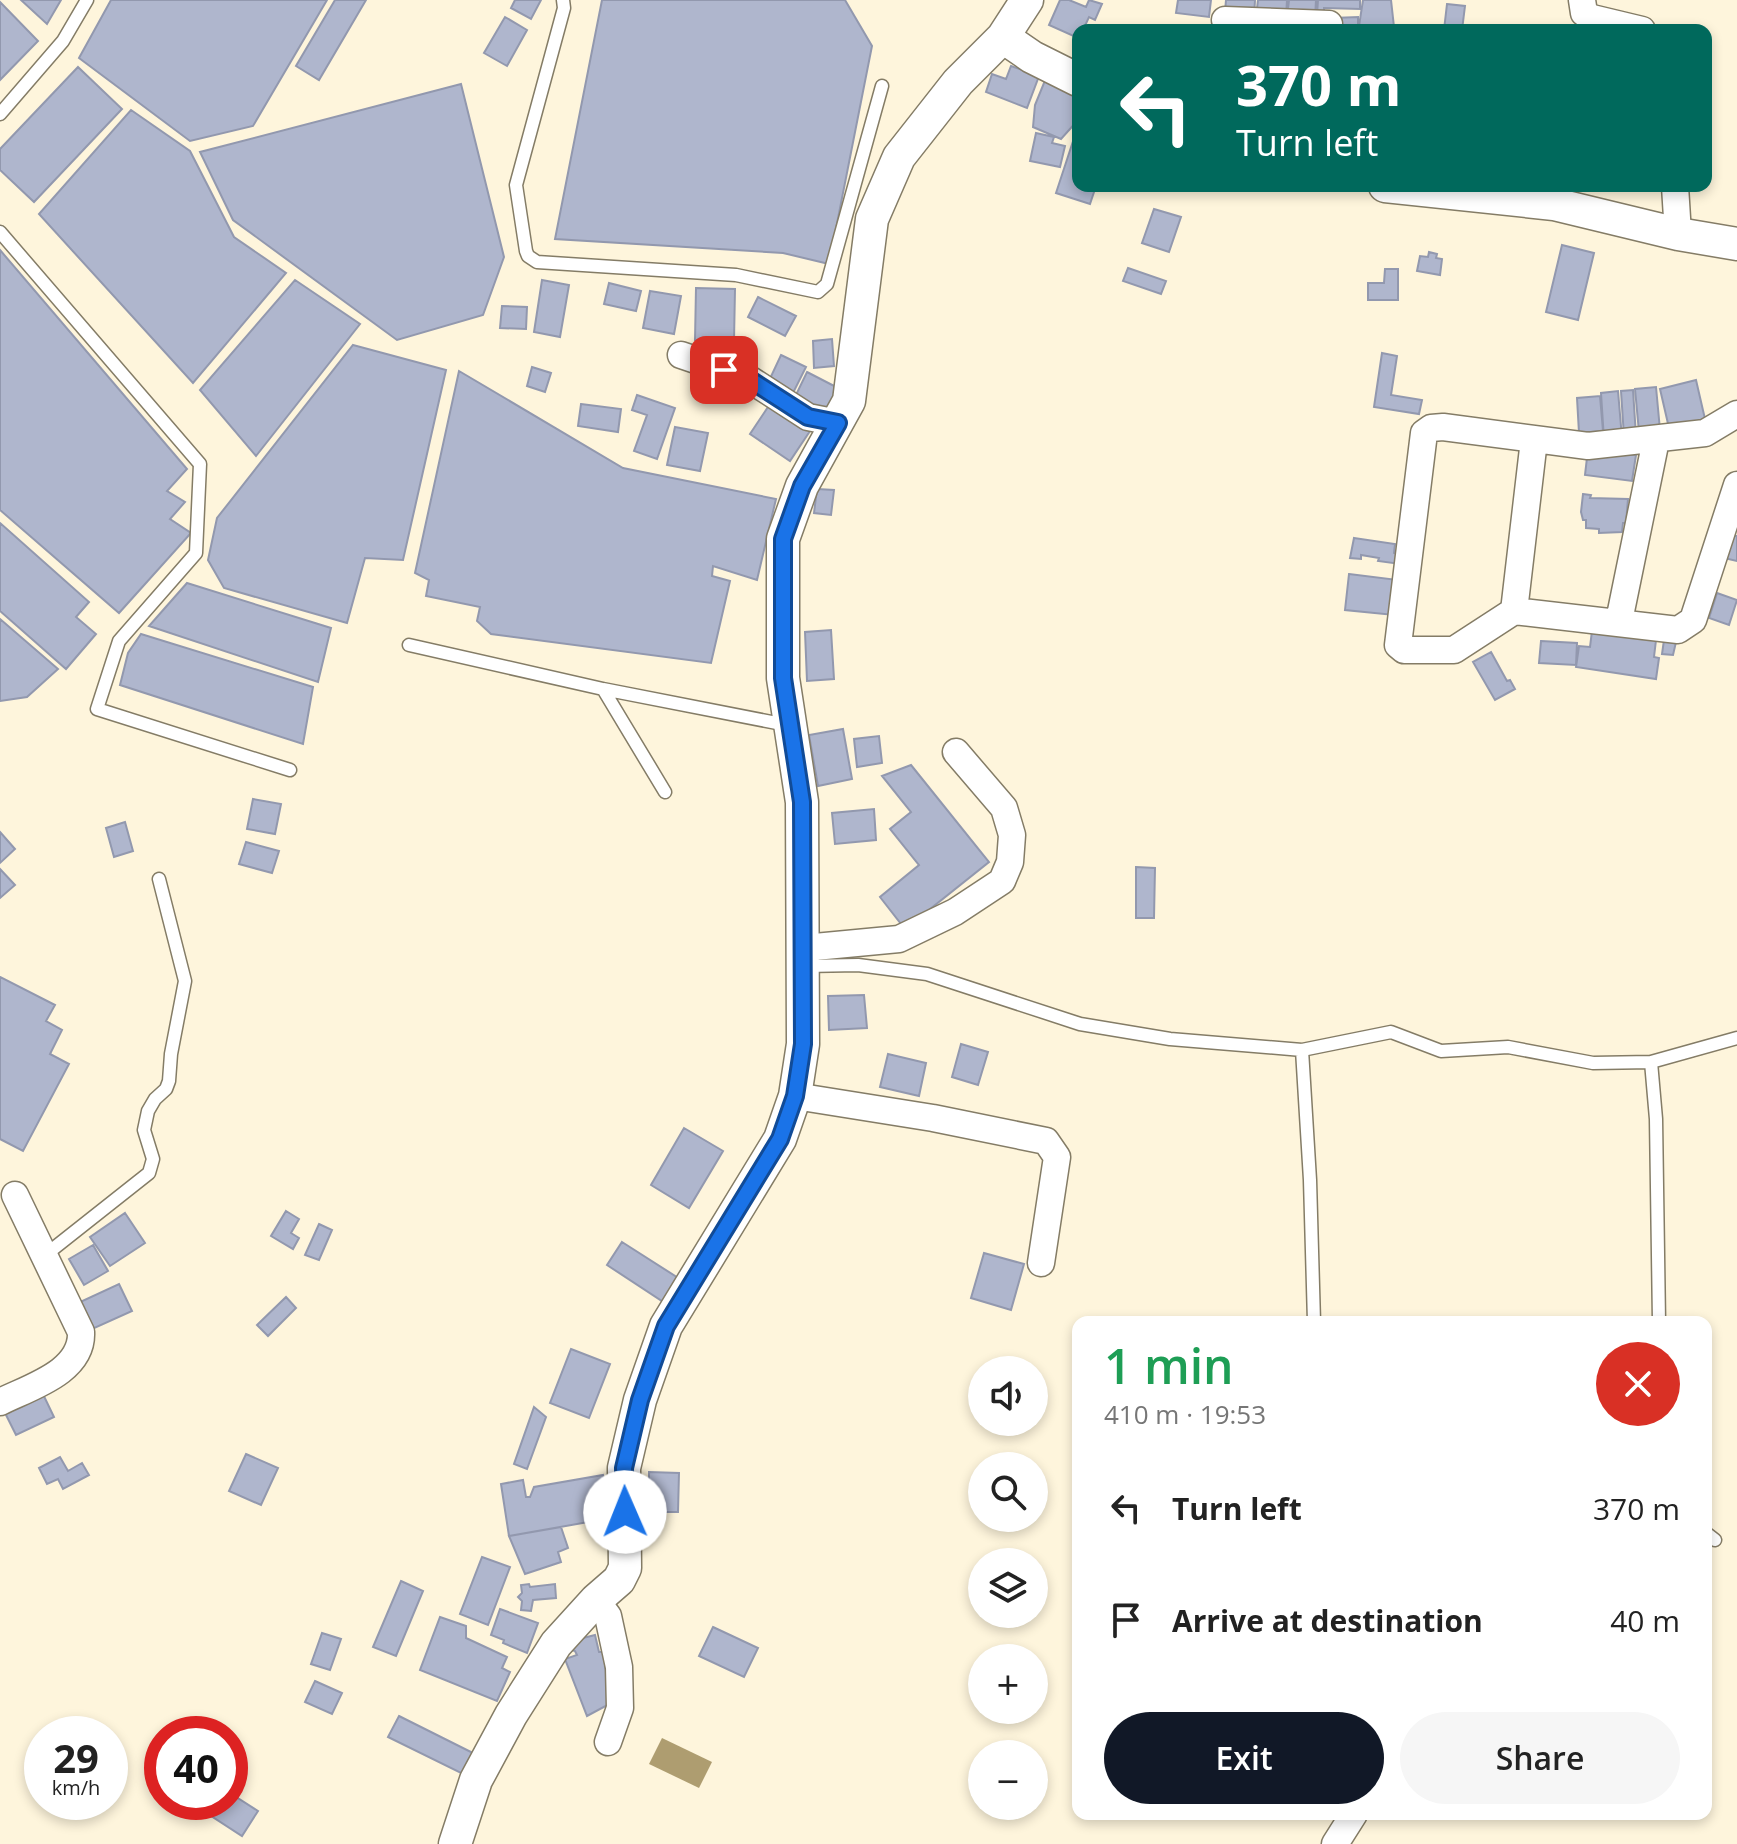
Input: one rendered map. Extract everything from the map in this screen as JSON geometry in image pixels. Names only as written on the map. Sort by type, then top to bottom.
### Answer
[{"type":"street","points":[[455,1844],[476,1780],[511,1715],[556,1644],[619,1580],[625,1568],[624,1468],[640,1400],[666,1326],[780,1139],[795,1096],[803,1044],[802,802],[783,678],[783,539],[802,486],[849,401],[872,219],[899,157],[958,82],[1003,37],[1027,0]]},
{"type":"street","points":[[1582,0],[1584,13],[1617,24]]},
{"type":"street","points":[[1225,20],[1329,24]]},
{"type":"street","points":[[1003,37],[1032,57],[1072,77]]},
{"type":"street","points":[[1462,192],[1554,204],[1678,234],[1737,244]]},
{"type":"street","points":[[1675,192],[1678,234]]},
{"type":"street","points":[[681,355],[746,377],[808,417],[838,423]]},
{"type":"street","points":[[1737,414],[1705,433],[1588,446],[1431,428],[1424,433],[1398,645],[1404,650],[1454,650],[1514,611],[1678,630],[1693,620],[1737,485]]},
{"type":"street","points":[[1514,611],[1534,440]]},
{"type":"street","points":[[1619,621],[1656,440]]},
{"type":"street","points":[[804,957],[899,939],[955,912],[1002,881],[1010,862],[1012,835],[1004,808],[956,752]]},
{"type":"street","points":[[795,1096],[933,1118],[1046,1141],[1057,1157],[1041,1263]]},
{"type":"street","points":[[0,1402],[68,1365],[82,1345],[81,1332],[15,1195]]},
{"type":"street","points":[[596,1600],[608,1616],[619,1667],[620,1708],[608,1742]]},
{"type":"street","points":[[1335,1844],[1350,1820]]},
{"type":"lane","points":[[0,114],[63,41],[87,0]]},
{"type":"lane","points":[[563,0],[564,8],[516,185],[526,251],[537,262],[736,275],[818,292],[827,284],[882,86]]},
{"type":"lane","points":[[0,232],[200,464],[196,553],[119,641],[97,709],[290,770]]},
{"type":"lane","points":[[409,645],[603,689],[790,725]]},
{"type":"lane","points":[[603,689],[665,792]]},
{"type":"lane","points":[[44,1256],[149,1173],[153,1159],[144,1130],[148,1111],[169,1081],[185,981],[159,879]]},
{"type":"lane","points":[[804,957],[927,974],[1080,1024],[1170,1039],[1302,1050],[1391,1032],[1441,1051],[1508,1047],[1593,1063],[1651,1062],[1737,1038]]},
{"type":"lane","points":[[1302,1050],[1314,1316]]},
{"type":"lane","points":[[1651,1062],[1656,1119],[1659,1316]]},
{"type":"shaded area","points":[[662,1738],[712,1762],[699,1788],[649,1764]]},
{"type":"building","points":[[21,0],[61,0],[47,24]]},
{"type":"building","points":[[111,0],[327,0],[253,126],[190,141],[79,58]]},
{"type":"building","points":[[335,0],[366,0],[319,80],[296,66]]},
{"type":"building","points":[[515,0],[541,0],[531,19],[511,8]]},
{"type":"building","points":[[602,0],[845,0],[872,46],[829,264],[783,253],[555,239]]},
{"type":"building","points":[[1060,0],[1086,7],[1089,0],[1102,4],[1095,20],[1089,17],[1086,24],[1072,24],[1072,35],[1049,25]]},
{"type":"building","points":[[1178,0],[1211,0],[1209,17],[1176,13]]},
{"type":"building","points":[[1226,0],[1255,0],[1254,18],[1225,12]]},
{"type":"building","points":[[1258,0],[1287,0],[1286,18],[1256,17]]},
{"type":"building","points":[[1289,0],[1316,0],[1315,19],[1287,18]]},
{"type":"building","points":[[1318,0],[1360,0],[1360,9],[1324,8],[1324,15],[1317,15]]},
{"type":"building","points":[[1363,0],[1391,0],[1394,24],[1359,24]]},
{"type":"building","points":[[0,2],[38,41],[0,80]]},
{"type":"building","points":[[1447,4],[1465,6],[1463,24],[1445,24]]},
{"type":"building","points":[[505,17],[527,30],[507,66],[484,53]]},
{"type":"building","points":[[1358,17],[1358,24],[1333,24],[1333,18]]},
{"type":"building","points":[[1011,66],[1039,76],[1027,108],[986,92],[992,74],[1006,79]]},
{"type":"building","points":[[78,67],[122,109],[34,202],[0,170],[0,149]]},
{"type":"building","points":[[1046,78],[1072,88],[1072,127],[1061,139],[1033,127],[1035,105]]},
{"type":"building","points":[[461,84],[504,257],[483,315],[397,340],[233,220],[200,152]]},
{"type":"building","points":[[131,110],[190,151],[234,237],[286,273],[193,383],[39,214]]},
{"type":"building","points":[[1036,133],[1054,137],[1052,143],[1065,146],[1060,167],[1030,161]]},
{"type":"building","points":[[1072,144],[1072,192],[1094,192],[1090,204],[1056,193]]},
{"type":"building","points":[[1154,209],[1181,217],[1169,252],[1142,243]]},
{"type":"building","points":[[1562,245],[1594,253],[1578,320],[1546,312]]},
{"type":"building","points":[[0,250],[187,469],[167,491],[185,502],[170,519],[191,533],[119,613],[0,510]]},
{"type":"building","points":[[1429,252],[1442,259],[1440,275],[1417,271],[1420,256],[1428,257]]},
{"type":"building","points":[[1128,268],[1166,281],[1161,294],[1123,281]]},
{"type":"building","points":[[1385,269],[1398,269],[1398,300],[1368,300],[1368,283],[1384,283]]},
{"type":"building","points":[[295,280],[360,324],[256,456],[200,390]]},
{"type":"building","points":[[542,280],[569,285],[560,337],[534,332]]},
{"type":"building","points":[[609,283],[641,291],[636,311],[604,304]]},
{"type":"building","points":[[696,288],[735,289],[734,341],[695,340]]},
{"type":"building","points":[[650,291],[681,296],[674,334],[643,328]]},
{"type":"building","points":[[758,297],[796,316],[785,336],[748,317]]},
{"type":"building","points":[[502,306],[527,307],[526,329],[500,328]]},
{"type":"building","points":[[832,339],[834,366],[814,368],[813,341]]},
{"type":"building","points":[[353,345],[446,370],[403,560],[365,558],[347,623],[224,588],[208,560],[217,518]]},
{"type":"building","points":[[1382,353],[1397,356],[1391,395],[1422,400],[1419,414],[1374,407]]},
{"type":"building","points":[[781,355],[806,367],[791,397],[767,385]]},
{"type":"building","points":[[532,367],[551,373],[545,392],[527,386]]},
{"type":"building","points":[[459,371],[623,468],[776,499],[757,580],[713,566],[712,576],[730,581],[711,663],[491,634],[477,621],[480,607],[426,596],[429,580],[415,573]]},
{"type":"building","points":[[807,372],[842,390],[829,417],[794,399]]},
{"type":"building","points":[[1696,380],[1705,419],[1669,428],[1660,389]]},
{"type":"building","points":[[1656,387],[1660,430],[1639,432],[1635,389]]},
{"type":"building","points":[[1633,390],[1636,436],[1624,437],[1621,391]]},
{"type":"building","points":[[1618,391],[1622,438],[1604,440],[1601,393]]},
{"type":"building","points":[[637,395],[675,408],[657,459],[634,451],[647,415],[632,410]]},
{"type":"building","points":[[1600,396],[1603,431],[1579,433],[1577,398]]},
{"type":"building","points":[[581,404],[621,409],[618,432],[578,426]]},
{"type":"building","points":[[770,404],[810,431],[790,461],[750,434]]},
{"type":"building","points":[[675,427],[708,433],[700,471],[667,465]]},
{"type":"building","points":[[1588,449],[1636,455],[1632,481],[1585,475]]},
{"type":"building","points":[[817,489],[834,490],[831,515],[814,513]]},
{"type":"building","points":[[1583,494],[1591,495],[1590,498],[1628,499],[1622,532],[1599,533],[1599,529],[1586,528],[1581,512]]},
{"type":"building","points":[[0,523],[89,602],[76,617],[96,634],[66,669],[0,611]]},
{"type":"building","points":[[1730,535],[1737,536],[1737,561],[1724,558]]},
{"type":"building","points":[[1354,538],[1395,544],[1394,553],[1402,554],[1400,564],[1361,555],[1361,559],[1350,558]]},
{"type":"building","points":[[1349,574],[1398,580],[1394,615],[1345,610]]},
{"type":"building","points":[[187,583],[331,628],[318,682],[149,626]]},
{"type":"building","points":[[1717,593],[1737,600],[1729,625],[1709,618]]},
{"type":"building","points":[[0,619],[58,669],[27,697],[0,701]]},
{"type":"building","points":[[831,630],[834,679],[807,681],[805,632]]},
{"type":"building","points":[[1592,631],[1656,640],[1654,657],[1659,658],[1656,679],[1576,667],[1579,646],[1590,647]]},
{"type":"building","points":[[141,634],[313,687],[303,744],[120,685],[128,653]]},
{"type":"building","points":[[1664,640],[1676,642],[1673,655],[1662,654]]},
{"type":"building","points":[[1541,641],[1577,643],[1576,665],[1539,663]]},
{"type":"building","points":[[1491,652],[1515,689],[1495,700],[1473,662]]},
{"type":"building","points":[[843,729],[852,779],[818,786],[809,735]]},
{"type":"building","points":[[879,736],[882,763],[857,767],[854,739]]},
{"type":"building","points":[[911,765],[989,862],[905,929],[880,897],[919,865],[890,829],[911,812],[882,776]]},
{"type":"building","points":[[253,799],[281,804],[275,834],[247,829]]},
{"type":"building","points":[[874,809],[876,840],[835,844],[832,813]]},
{"type":"building","points":[[125,822],[133,851],[114,857],[106,828]]},
{"type":"building","points":[[0,832],[15,849],[0,863]]},
{"type":"building","points":[[246,842],[279,851],[272,873],[239,864]]},
{"type":"building","points":[[1136,867],[1155,868],[1154,918],[1136,918]]},
{"type":"building","points":[[0,869],[15,885],[0,898]]},
{"type":"building","points":[[0,977],[55,1005],[46,1021],[62,1030],[50,1054],[69,1064],[23,1151],[0,1139]]},
{"type":"building","points":[[864,995],[867,1028],[829,1030],[828,996]]},
{"type":"building","points":[[961,1044],[988,1052],[978,1085],[952,1077]]},
{"type":"building","points":[[888,1054],[926,1063],[919,1096],[880,1087]]},
{"type":"building","points":[[684,1128],[723,1151],[689,1208],[651,1185]]},
{"type":"building","points":[[286,1211],[299,1219],[291,1233],[299,1238],[293,1249],[271,1236]]},
{"type":"building","points":[[125,1213],[145,1243],[110,1266],[90,1237]]},
{"type":"building","points":[[319,1224],[332,1230],[319,1260],[305,1255]]},
{"type":"building","points":[[622,1242],[683,1281],[668,1305],[607,1265]]},
{"type":"building","points":[[93,1245],[108,1271],[84,1285],[69,1259]]},
{"type":"building","points":[[984,1253],[1024,1264],[1011,1310],[971,1298]]},
{"type":"building","points":[[119,1284],[132,1311],[90,1330],[78,1303]]},
{"type":"building","points":[[286,1297],[296,1308],[268,1336],[257,1325]]},
{"type":"building","points":[[571,1349],[610,1364],[589,1418],[550,1403]]},
{"type":"building","points":[[41,1390],[54,1417],[16,1435],[3,1409]]},
{"type":"building","points":[[534,1407],[546,1417],[527,1469],[514,1464]]},
{"type":"building","points":[[246,1454],[278,1468],[261,1505],[229,1491]]},
{"type":"building","points":[[60,1457],[68,1471],[82,1463],[89,1475],[63,1489],[58,1479],[47,1484],[39,1468]]},
{"type":"building","points":[[649,1472],[679,1473],[678,1512],[637,1512],[628,1479],[649,1479]]},
{"type":"building","points":[[603,1475],[611,1518],[509,1536],[501,1484],[523,1480],[526,1497],[530,1497],[534,1487]]},
{"type":"building","points":[[561,1527],[568,1548],[558,1552],[561,1562],[525,1574],[509,1536]]},
{"type":"building","points":[[482,1557],[510,1567],[488,1625],[460,1614]]},
{"type":"building","points":[[401,1581],[423,1591],[396,1656],[373,1647]]},
{"type":"building","points":[[529,1584],[530,1587],[555,1584],[556,1598],[533,1600],[531,1611],[521,1610],[522,1601],[518,1597],[522,1593],[521,1585]]},
{"type":"building","points":[[500,1609],[538,1623],[527,1653],[491,1635]]},
{"type":"building","points":[[440,1617],[466,1626],[466,1638],[507,1657],[502,1668],[510,1672],[497,1701],[420,1670]]},
{"type":"building","points":[[713,1627],[758,1648],[744,1677],[699,1656]]},
{"type":"building","points":[[322,1633],[341,1639],[330,1670],[311,1664]]},
{"type":"building","points":[[595,1635],[599,1652],[604,1652],[609,1666],[605,1667],[615,1701],[587,1716],[565,1659],[577,1655],[568,1649],[567,1642]]},
{"type":"building","points":[[315,1681],[342,1693],[332,1714],[305,1702]]},
{"type":"building","points":[[399,1716],[473,1753],[463,1774],[388,1737]]},
{"type":"building","points":[[248,1805],[258,1811],[242,1836],[217,1820],[248,1820]]},
{"type":"route","points":[[625,1512],[624,1468],[640,1400],[666,1326],[780,1139],[795,1096],[803,1044],[802,802],[783,678],[783,539],[802,486],[838,423],[808,417],[746,377],[724,370]]}]
